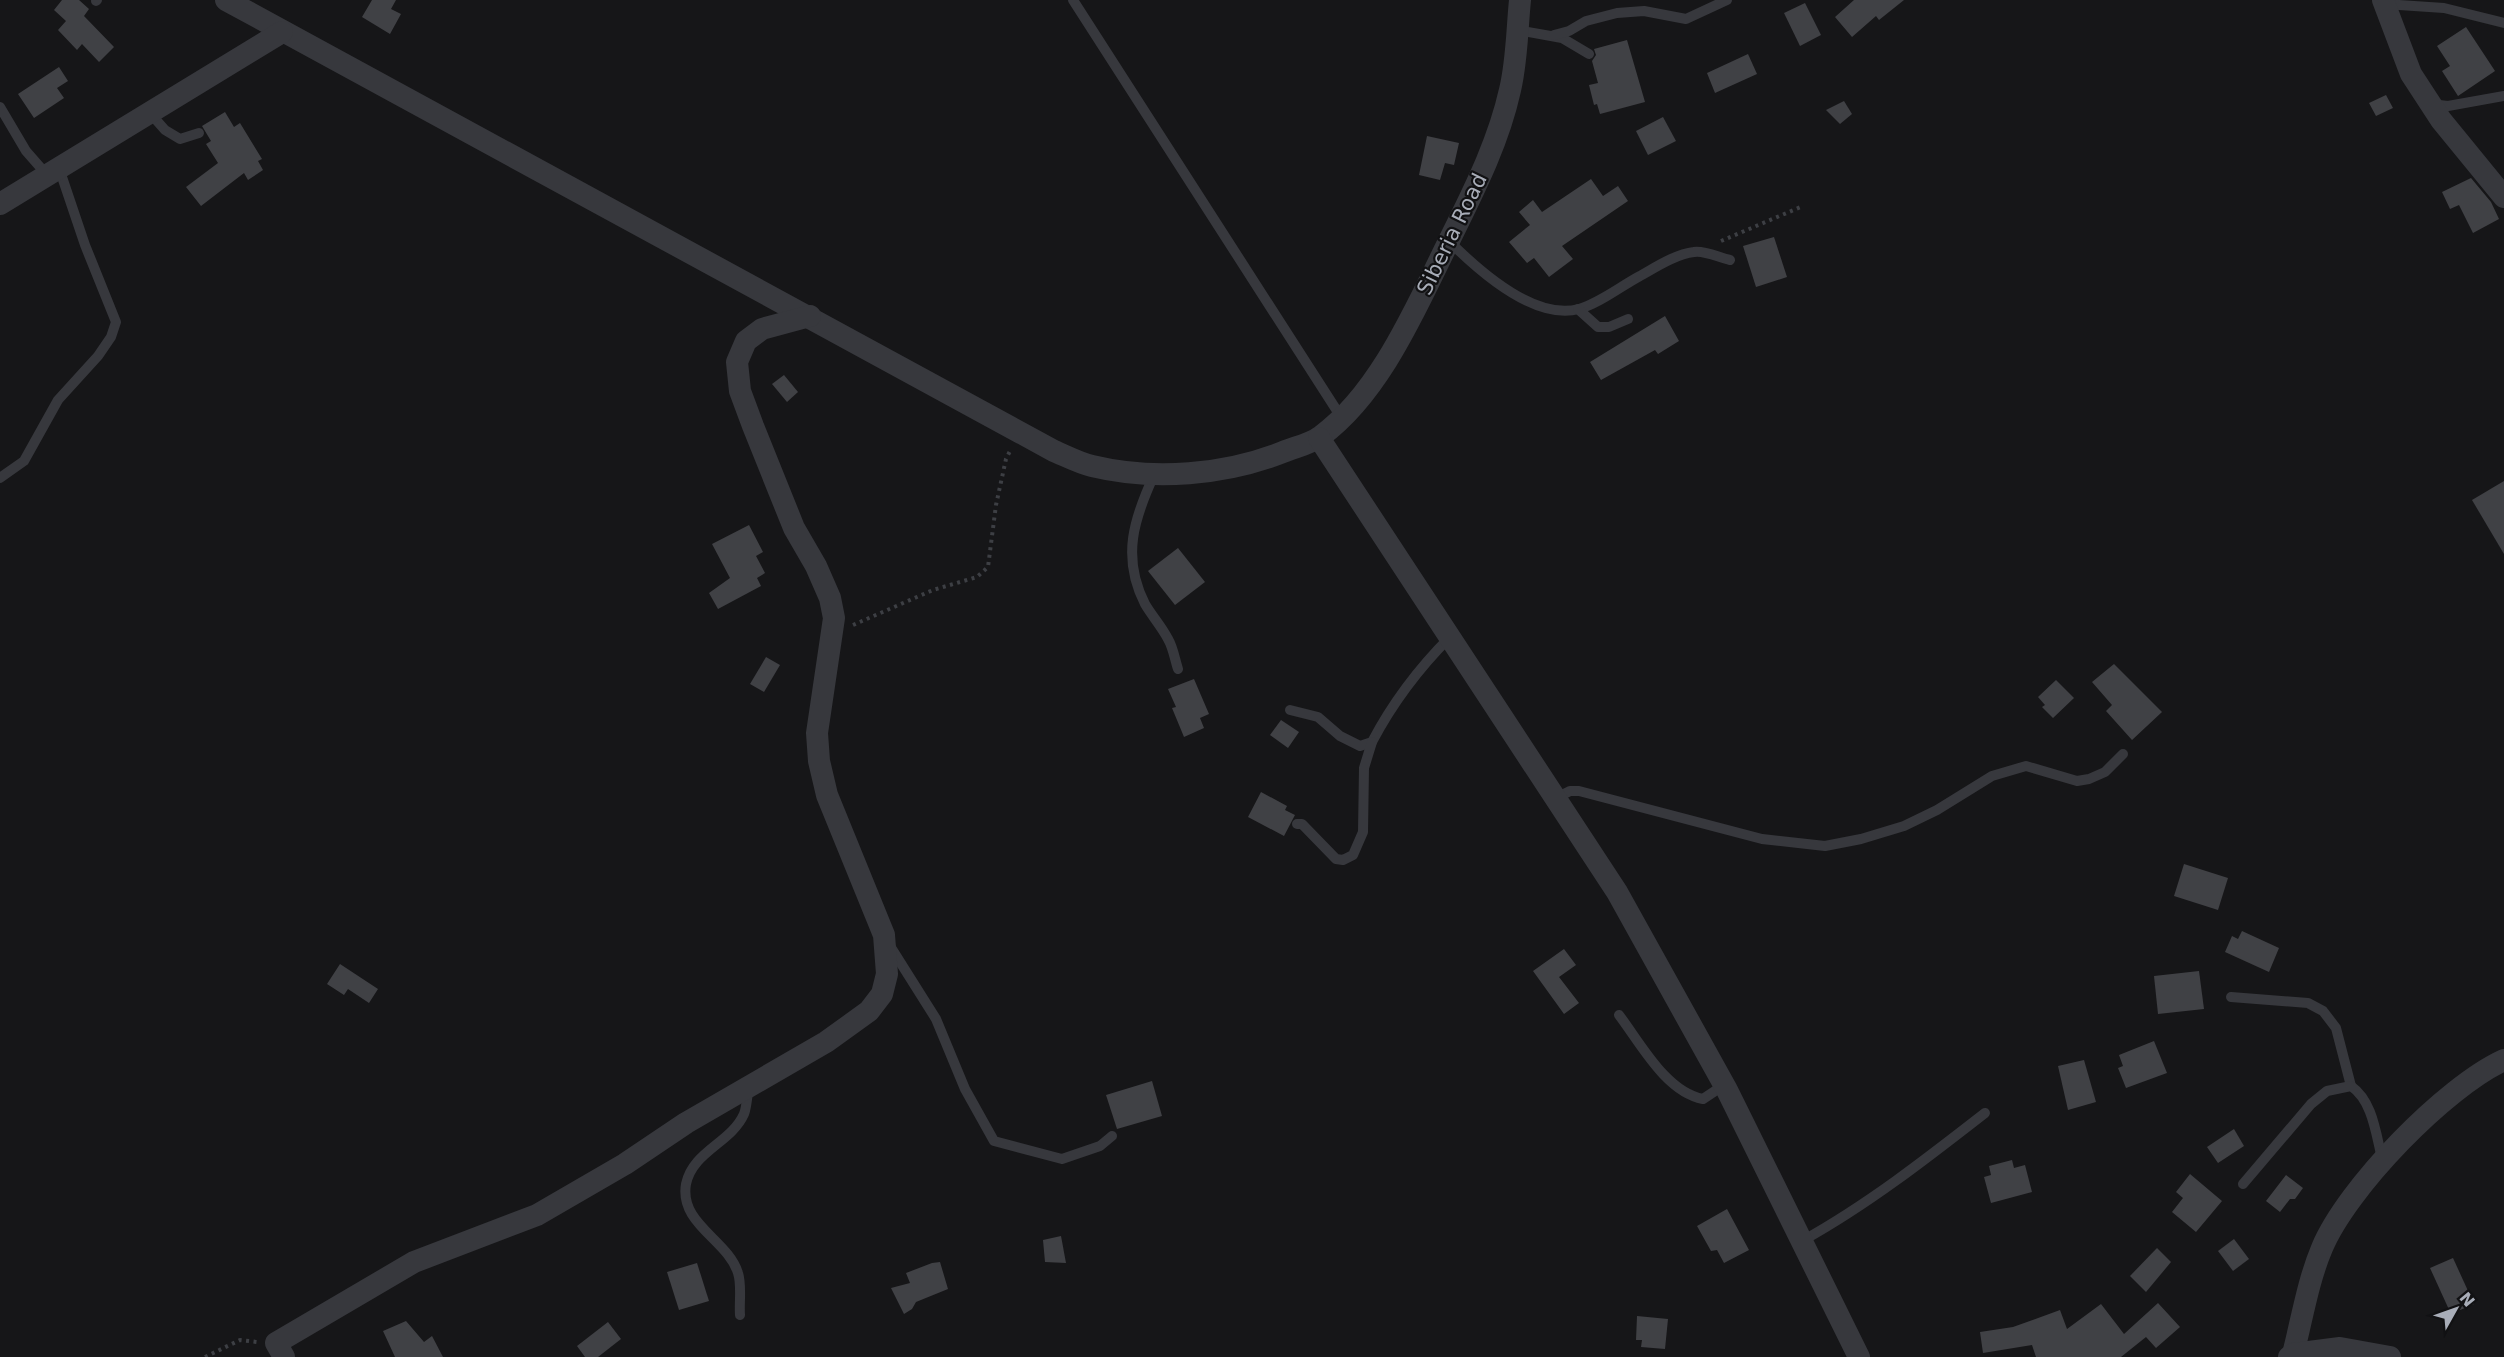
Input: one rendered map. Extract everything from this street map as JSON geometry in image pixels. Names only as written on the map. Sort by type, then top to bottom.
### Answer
[{"type":"street","points":[[226,0],[810,316],[1019,432],[1092,466],[1155,472],[1221,471],[1256,463],[1319,438],[1617,892],[1724,1085],[1860,1357]]},
{"type":"street","name":"Siberia Road","points":[[1319,438],[1341,417],[1376,374],[1398,342],[1449,241],[1494,144],[1510,89],[1520,0]]},
{"type":"street","points":[[2383,2],[2411,74],[2430,104],[2504,197]]},
{"type":"street","points":[[0,204],[282,32]]},
{"type":"street","points":[[280,1350],[414,1262],[537,1215],[625,1164],[686,1123],[826,1042],[869,1011],[882,994],[888,974],[884,935],[827,795],[819,761],[817,733],[834,618],[830,598],[816,566],[794,528],[753,426],[740,391],[736,362],[746,341],[762,329],[810,316]]},
{"type":"street","points":[[2390,1357],[2340,1348],[2291,1356],[2322,1248],[2339,1215],[2400,1142],[2485,1068],[2504,1060]]},
{"type":"lane","points":[[1073,0],[1227,237],[1310,373],[1341,417]]},
{"type":"lane","points":[[1554,35],[1569,32],[1586,21],[1617,13],[1644,11],[1686,19],[1727,0]]},
{"type":"lane","points":[[2383,2],[2445,8],[2504,23]]},
{"type":"lane","points":[[1517,30],[1554,35],[1577,45],[1589,54]]},
{"type":"lane","points":[[2430,104],[2448,106],[2504,96]]},
{"type":"lane","points":[[0,107],[26,151],[53,172],[116,322],[111,337],[98,356],[58,400],[24,461],[0,478]]},
{"type":"lane","points":[[150,113],[165,130],[180,140],[199,133]]},
{"type":"lane","points":[[1449,241],[1468,260],[1531,304],[1578,309],[1661,265],[1695,251],[1730,260]]},
{"type":"lane","points":[[1578,309],[1598,327],[1609,327],[1628,319]]},
{"type":"lane","points":[[1155,472],[1142,500],[1132,539],[1130,562],[1146,605],[1170,641],[1178,669]]},
{"type":"lane","points":[[1296,824],[1302,824],[1336,859],[1343,860],[1353,855],[1363,832],[1364,768],[1372,742],[1400,695],[1424,663],[1450,637]]},
{"type":"lane","points":[[1290,710],[1318,717],[1340,736],[1360,746],[1372,742]]},
{"type":"lane","points":[[1556,798],[1570,791],[1579,791],[1762,839],[1825,846],[1861,839],[1904,826],[1937,810],[1992,776],[2026,766],[2077,780],[2089,779],[2105,772],[2123,754]]},
{"type":"lane","points":[[884,935],[936,1019],[965,1089],[994,1141],[1062,1159],[1100,1146],[1112,1136]]},
{"type":"lane","points":[[2231,997],[2261,997],[2308,1003],[2323,1011],[2336,1028],[2351,1086]]},
{"type":"lane","points":[[1620,1015],[1656,1064],[1687,1096],[1703,1099],[1724,1085]]},
{"type":"lane","points":[[2243,1184],[2311,1104],[2327,1091],[2351,1086],[2358,1090],[2369,1109],[2383,1162]]},
{"type":"lane","points":[[740,1315],[738,1273],[716,1239],[698,1225],[687,1203],[686,1187],[690,1171],[701,1156],[731,1130],[744,1115],[749,1087]]},
{"type":"lane","points":[[1802,1241],[1861,1206],[1986,1113]]},
{"type":"path","points":[[1695,251],[1803,206]]},
{"type":"path","points":[[832,642],[859,621],[933,590],[977,577],[988,567],[1006,459],[1019,432]]},
{"type":"path","points":[[205,1357],[240,1340],[280,1350]]},
{"type":"building","points":[[62,0],[79,0],[89,9],[84,16],[114,47],[99,62],[82,44],[77,50],[58,30],[66,21],[54,10]]},
{"type":"building","points":[[372,0],[396,0],[391,9],[401,14],[390,34],[362,17]]},
{"type":"building","points":[[1854,0],[1904,0],[1879,20],[1876,16],[1852,37],[1835,17]]},
{"type":"building","points":[[1805,3],[1821,35],[1800,46],[1784,13]]},
{"type":"building","points":[[2466,27],[2495,71],[2458,96],[2442,71],[2450,66],[2437,46]]},
{"type":"building","points":[[1627,40],[1645,102],[1600,114],[1597,104],[1594,105],[1589,85],[1598,83],[1592,61],[1596,55],[1594,49]]},
{"type":"building","points":[[1748,54],[1757,74],[1715,93],[1707,73]]},
{"type":"building","points":[[59,67],[68,81],[57,88],[64,98],[34,118],[18,94]]},
{"type":"building","points":[[2386,95],[2393,108],[2376,116],[2369,103]]},
{"type":"building","points":[[1844,101],[1852,114],[1840,124],[1826,110]]},
{"type":"building","points":[[225,112],[234,127],[240,123],[262,159],[258,161],[263,170],[248,180],[244,173],[201,206],[186,187],[218,163],[206,144],[211,141],[202,126]]},
{"type":"building","points":[[1663,117],[1676,141],[1648,155],[1636,131]]},
{"type":"building","points":[[1427,136],[1459,143],[1454,165],[1445,163],[1440,180],[1419,175]]},
{"type":"building","points":[[2471,178],[2491,202],[2499,219],[2473,233],[2459,205],[2450,209],[2442,192]]},
{"type":"building","points":[[1591,179],[1603,196],[1618,186],[1628,201],[1562,246],[1573,259],[1549,277],[1534,258],[1527,263],[1509,242],[1530,225],[1519,212],[1533,200],[1542,212]]},
{"type":"building","points":[[1774,237],[1787,277],[1756,287],[1743,246]]},
{"type":"building","points":[[1665,316],[1679,341],[1658,354],[1655,350],[1601,380],[1590,362]]},
{"type":"building","points":[[784,375],[798,392],[787,402],[772,384]]},
{"type":"building","points":[[2504,481],[2504,554],[2472,500]]},
{"type":"building","points":[[749,525],[763,552],[756,556],[765,573],[757,578],[761,586],[718,609],[709,593],[730,578],[712,544]]},
{"type":"building","points":[[1178,548],[1205,582],[1175,605],[1148,571]]},
{"type":"building","points":[[766,657],[780,665],[764,692],[750,684]]},
{"type":"building","points":[[2114,664],[2162,712],[2132,740],[2106,711],[2112,705],[2092,682]]},
{"type":"building","points":[[1194,679],[1209,714],[1200,718],[1204,728],[1184,737],[1172,708],[1176,707],[1168,689]]},
{"type":"building","points":[[2056,680],[2074,698],[2053,718],[2042,707],[2045,705],[2038,697]]},
{"type":"building","points":[[1281,720],[1299,732],[1288,748],[1270,735]]},
{"type":"building","points":[[1261,792],[1287,806],[1285,810],[1295,815],[1284,836],[1248,817]]},
{"type":"building","points":[[2184,864],[2228,878],[2218,910],[2174,896]]},
{"type":"building","points":[[2242,931],[2279,948],[2269,972],[2225,952],[2232,936],[2238,939]]},
{"type":"building","points":[[1564,949],[1576,965],[1559,977],[1579,1003],[1564,1014],[1533,971]]},
{"type":"building","points":[[340,964],[378,989],[369,1003],[348,989],[344,995],[327,984]]},
{"type":"building","points":[[2199,971],[2204,1009],[2158,1014],[2154,976]]},
{"type":"building","points":[[2154,1041],[2167,1073],[2126,1088],[2118,1068],[2123,1066],[2119,1055]]},
{"type":"building","points":[[2084,1060],[2096,1102],[2068,1110],[2058,1066]]},
{"type":"building","points":[[1152,1081],[1162,1116],[1117,1129],[1106,1095]]},
{"type":"building","points":[[2234,1129],[2244,1146],[2218,1163],[2207,1147]]},
{"type":"building","points":[[2012,1160],[2014,1168],[2025,1165],[2032,1192],[1991,1203],[1984,1177],[1991,1175],[1989,1166]]},
{"type":"building","points":[[2190,1174],[2222,1201],[2196,1232],[2172,1212],[2183,1198],[2176,1192]]},
{"type":"building","points":[[2286,1175],[2303,1188],[2295,1199],[2290,1199],[2280,1212],[2266,1201]]},
{"type":"building","points":[[1727,1209],[1749,1250],[1724,1263],[1717,1250],[1711,1251],[1697,1226]]},
{"type":"building","points":[[1061,1236],[1066,1263],[1045,1262],[1043,1240]]},
{"type":"building","points":[[2234,1239],[2249,1259],[2233,1271],[2218,1251]]},
{"type":"building","points":[[2157,1248],[2171,1262],[2146,1292],[2130,1276]]},
{"type":"building","points":[[2453,1258],[2474,1304],[2451,1314],[2430,1268]]},
{"type":"building","points":[[940,1262],[948,1289],[916,1302],[912,1309],[904,1314],[891,1288],[910,1283],[906,1273]]},
{"type":"building","points":[[697,1263],[709,1301],[679,1310],[667,1272]]},
{"type":"building","points":[[2158,1303],[2180,1327],[2156,1348],[2146,1337],[2121,1357],[2036,1357],[2032,1345],[1983,1353],[1980,1332],[2013,1327],[2060,1310],[2067,1329],[2101,1304],[2124,1334]]},
{"type":"building","points":[[1637,1316],[1668,1319],[1665,1349],[1641,1347],[1642,1340],[1636,1340]]},
{"type":"building","points":[[406,1321],[424,1342],[432,1336],[443,1357],[395,1357],[383,1331]]},
{"type":"building","points":[[608,1322],[621,1339],[598,1357],[585,1357],[577,1346]]}]
